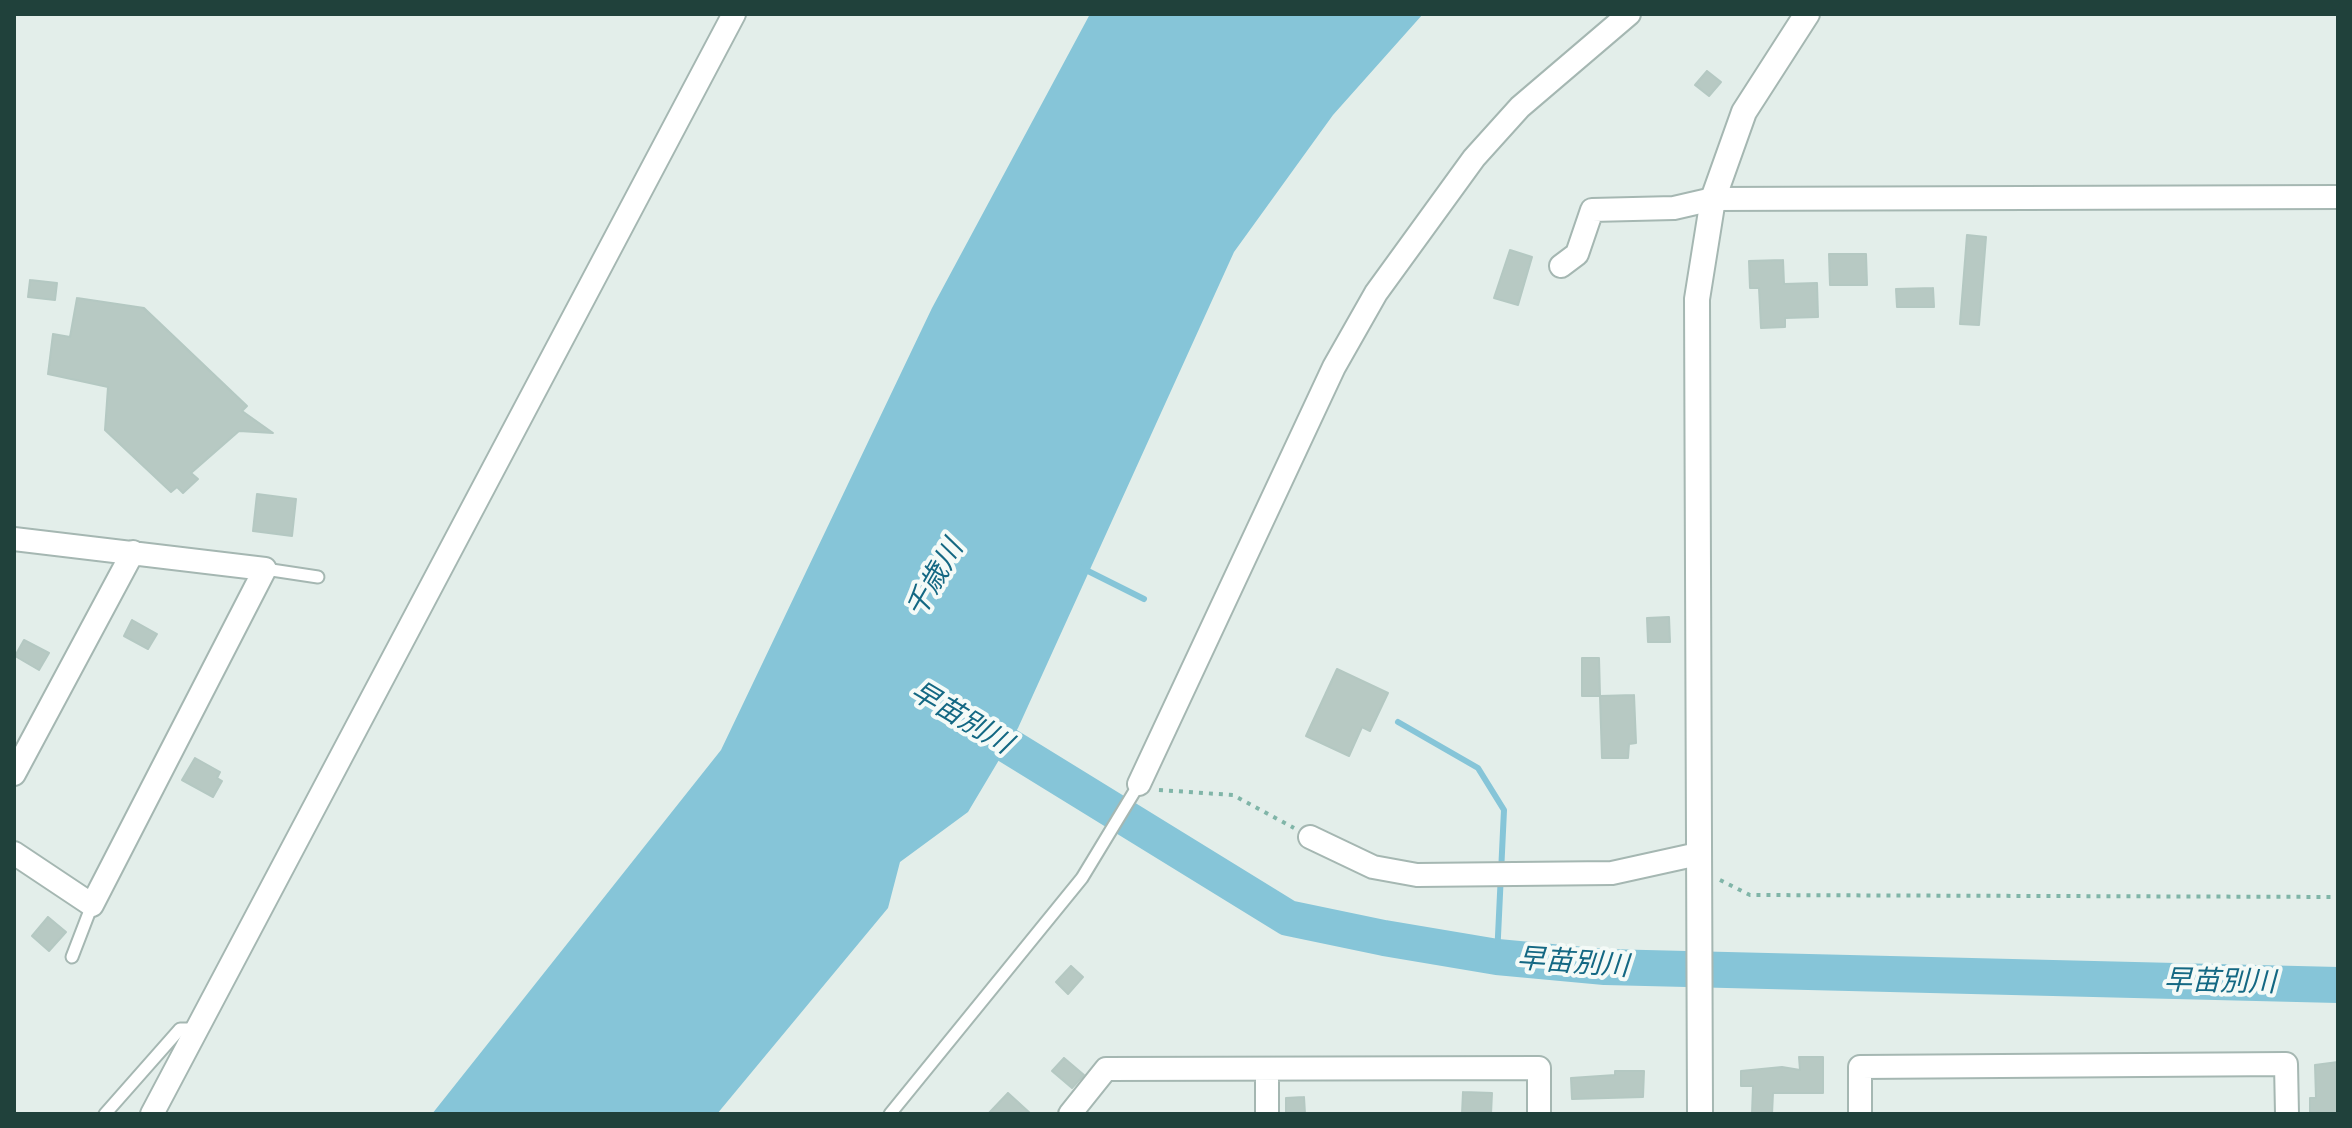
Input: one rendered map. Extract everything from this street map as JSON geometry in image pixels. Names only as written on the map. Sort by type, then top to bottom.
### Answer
[{"type":"street","points":[[152,1114],[734,14]]},
{"type":"street","points":[[1139,784],[1334,367],[1376,293],[1474,158],[1520,107],[1629,14]]},
{"type":"street","points":[[1700,1114],[1697,299],[1713,199],[1744,112],[1807,14]]},
{"type":"street","points":[[1561,266],[1577,254],[1592,210],[1674,208],[1713,199],[2338,197]]},
{"type":"street","points":[[14,539],[265,569],[92,905],[14,853]]},
{"type":"street","points":[[14,774],[133,552]]},
{"type":"street","points":[[1310,837],[1373,867],[1417,875],[1612,873],[1697,867]]},
{"type":"street","points":[[1860,1114],[1860,1067],[2286,1064],[2287,1114]]},
{"type":"street","points":[[1070,1114],[1106,1069],[1539,1068],[1539,1114]]},
{"type":"street","points":[[1267,1069],[1267,1114]]},
{"type":"lane","points":[[265,569],[318,577]]},
{"type":"lane","points":[[890,1114],[1082,878],[1139,784]]},
{"type":"lane","points":[[72,957],[92,905]]},
{"type":"lane","points":[[105,1114],[180,1029],[198,1029]]},
{"type":"path","points":[[1139,784],[1168,792],[1233,795],[1310,837]]},
{"type":"path","points":[[1697,867],[1750,895],[2338,897]]},
{"type":"water","name":"千歳川","points":[[1090,14],[1423,14],[1333,115],[1234,252],[1018,728],[968,812],[900,862],[888,908],[717,1114],[432,1114],[721,750],[932,308]]},
{"type":"building","points":[[1707,71],[1721,82],[1709,96],[1695,85]]},
{"type":"building","points":[[1967,235],[1986,237],[1979,325],[1960,324]]},
{"type":"building","points":[[1510,250],[1532,257],[1518,305],[1494,298]]},
{"type":"building","points":[[1829,254],[1866,254],[1867,285],[1830,285]]},
{"type":"building","points":[[1783,260],[1784,284],[1817,283],[1818,317],[1785,318],[1785,327],[1761,328],[1759,288],[1750,288],[1749,261]]},
{"type":"building","points":[[30,280],[57,283],[55,300],[28,297]]},
{"type":"building","points":[[1933,288],[1934,307],[1897,307],[1896,289]]},
{"type":"building","points":[[77,298],[144,308],[247,406],[242,411],[273,433],[239,431],[191,473],[198,479],[183,493],[177,487],[171,492],[105,430],[108,387],[48,374],[53,334],[70,337]]},
{"type":"building","points":[[257,494],[296,499],[292,536],[253,531]]},
{"type":"building","points":[[1669,617],[1670,642],[1648,642],[1647,618]]},
{"type":"building","points":[[132,620],[157,634],[148,649],[124,636]]},
{"type":"building","points":[[24,640],[49,653],[39,670],[15,656]]},
{"type":"building","points":[[1582,658],[1599,658],[1600,696],[1582,696]]},
{"type":"building","points":[[1337,669],[1388,693],[1370,731],[1362,727],[1349,756],[1306,736]]},
{"type":"building","points":[[1634,695],[1636,743],[1629,744],[1628,758],[1602,758],[1600,696]]},
{"type":"building","points":[[195,758],[220,772],[217,778],[222,781],[213,797],[182,780]]},
{"type":"building","points":[[48,917],[66,932],[49,951],[32,936]]},
{"type":"building","points":[[1071,966],[1083,977],[1068,994],[1056,982]]},
{"type":"building","points":[[1799,1057],[1823,1057],[1823,1093],[1773,1093],[1772,1114],[1752,1114],[1753,1086],[1741,1086],[1741,1071],[1782,1067],[1800,1070]]},
{"type":"building","points":[[1064,1058],[1084,1075],[1072,1088],[1052,1071]]},
{"type":"building","points":[[2338,1062],[2337,1114],[2310,1114],[2310,1098],[2316,1098],[2315,1065]]},
{"type":"building","points":[[1615,1071],[1644,1071],[1643,1097],[1572,1099],[1571,1078],[1615,1075]]},
{"type":"building","points":[[1463,1092],[1492,1093],[1491,1114],[1462,1114]]},
{"type":"building","points":[[1008,1093],[1031,1114],[988,1114]]},
{"type":"building","points":[[1304,1097],[1305,1114],[1286,1114],[1286,1098]]},
{"type":"waterway","points":[[1082,568],[1144,599]]},
{"type":"waterway","name":"早苗別川","points":[[968,721],[1288,918],[1384,938],[1497,957],[1605,967],[2338,985]]},
{"type":"waterway","points":[[1398,722],[1478,768],[1504,810],[1497,957]]}]
